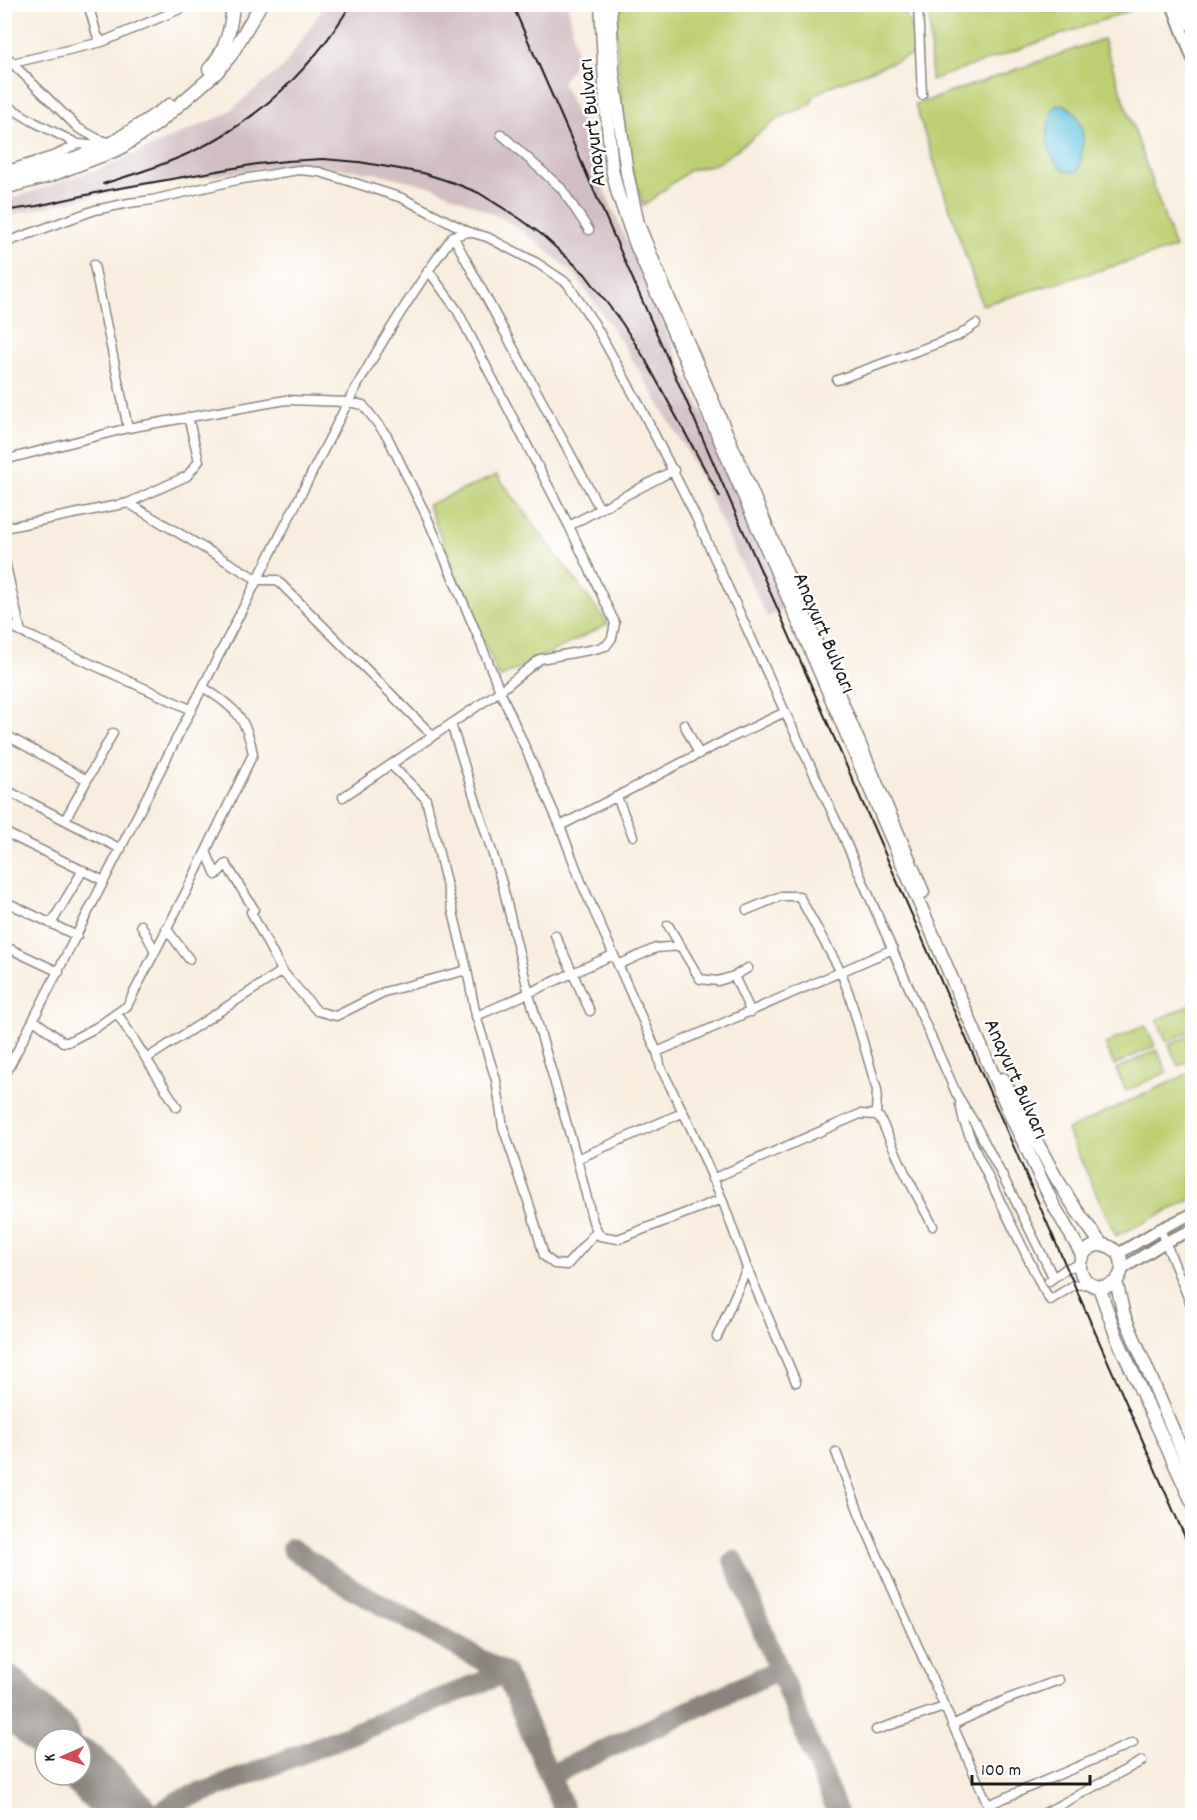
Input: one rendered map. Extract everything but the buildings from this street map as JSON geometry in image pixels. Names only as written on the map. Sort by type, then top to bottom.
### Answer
[{"type":"highway","points":[[1183,4],[1192,24]]},
{"type":"main road","points":[[4,180],[112,146],[168,106],[198,82],[215,63],[225,46],[231,28],[232,4]]},
{"type":"main road","points":[[4,188],[49,176],[157,124],[218,72],[231,55],[261,4]]},
{"type":"main road","name":"Anayurt Bulvarı","points":[[601,4],[612,169],[618,194],[636,245],[1011,1116],[1081,1261]]},
{"type":"main road","name":"Anayurt Bulvarı","points":[[610,4],[622,148],[636,214],[654,265],[998,1068],[1055,1176],[1102,1245]]},
{"type":"main road","points":[[1192,1474],[1124,1315],[1119,1275],[1121,1259],[1114,1249],[1102,1245],[1091,1247],[1081,1261],[1083,1277],[1095,1286],[1192,1502]]},
{"type":"main road","points":[[1095,1286],[1109,1286],[1119,1275]]},
{"type":"street","points":[[88,4],[97,34],[102,42]]},
{"type":"street","points":[[13,63],[102,42],[192,4]]},
{"type":"street","points":[[918,4],[922,95]]},
{"type":"street","points":[[1172,4],[1192,57]]},
{"type":"street","points":[[4,52],[78,128],[112,146]]},
{"type":"street","points":[[4,104],[78,144],[112,146]]},
{"type":"street","points":[[4,115],[16,111]]},
{"type":"street","points":[[501,134],[561,188],[589,230]]},
{"type":"street","points":[[4,171],[56,155],[78,144]]},
{"type":"street","points":[[4,243],[96,210],[152,200],[237,180],[298,170],[320,172],[402,198],[470,232],[507,247],[567,283],[594,323],[674,470],[841,831],[957,1095],[1012,1194],[1053,1277]]},
{"type":"street","points":[[4,1077],[348,402],[379,347],[428,270],[453,236],[470,232]]},
{"type":"street","points":[[453,236],[600,509]]},
{"type":"street","points":[[94,265],[128,428]]},
{"type":"street","points":[[343,797],[500,691],[540,659],[606,646],[612,638],[615,623],[569,525],[457,310],[428,270]]},
{"type":"street","points":[[837,380],[958,336],[976,324]]},
{"type":"street","points":[[4,460],[128,428],[286,400],[348,402],[363,405],[387,436],[426,515],[560,826],[582,884],[657,1052],[661,1068],[691,1128],[722,1199],[747,1268],[796,1382]]},
{"type":"street","points":[[4,528],[128,503],[187,477],[199,461],[188,417]]},
{"type":"street","points":[[569,525],[674,470]]},
{"type":"street","points":[[128,503],[258,580],[277,580],[433,736]]},
{"type":"street","points":[[4,557],[21,632]]},
{"type":"street","points":[[4,621],[21,632],[192,710]]},
{"type":"street","points":[[34,1020],[63,1042],[68,1042],[97,1027],[127,1006],[206,851],[254,754],[250,733],[234,708],[203,687]]},
{"type":"street","points":[[560,826],[785,712]]},
{"type":"street","points":[[451,724],[502,883],[529,994],[597,1231],[600,1236],[618,1239],[722,1199]]},
{"type":"street","points":[[684,724],[699,754]]},
{"type":"street","points":[[65,820],[113,733]]},
{"type":"street","points":[[4,734],[87,780]]},
{"type":"street","points":[[391,765],[426,799],[476,1016],[496,1080],[502,1127],[532,1213],[544,1256],[554,1264],[567,1264],[597,1231]]},
{"type":"street","points":[[4,789],[121,849]]},
{"type":"street","points":[[616,797],[633,836]]},
{"type":"street","points":[[4,832],[104,881]]},
{"type":"street","points":[[206,851],[216,875],[226,864],[254,909],[251,912],[282,970],[317,1011],[336,1016],[384,992],[467,970]]},
{"type":"street","points":[[51,924],[83,870]]},
{"type":"street","points":[[747,910],[781,896],[799,896],[841,972],[850,997],[877,1090],[876,1114]]},
{"type":"street","points":[[4,901],[77,936]]},
{"type":"street","points":[[668,925],[700,979],[718,981],[748,968]]},
{"type":"street","points":[[141,926],[155,951]]},
{"type":"street","points":[[166,928],[189,959]]},
{"type":"street","points":[[555,934],[590,1011]]},
{"type":"street","points":[[4,946],[59,972]]},
{"type":"street","points":[[618,965],[656,948],[681,946]]},
{"type":"street","points":[[657,1052],[892,949]]},
{"type":"street","points":[[476,1016],[613,955]]},
{"type":"street","points":[[146,1059],[282,970]]},
{"type":"street","points":[[734,976],[752,1011]]},
{"type":"street","points":[[117,1013],[177,1107]]},
{"type":"street","points":[[957,1095],[964,1122],[977,1154],[1050,1300],[1074,1285],[1095,1286]]},
{"type":"street","points":[[577,1159],[682,1113]]},
{"type":"street","points":[[712,1179],[860,1114],[876,1114],[933,1226]]},
{"type":"street","points":[[1118,1254],[1160,1229],[1192,1214]]},
{"type":"street","points":[[1160,1229],[1192,1307]]},
{"type":"street","points":[[1119,1275],[1166,1242],[1192,1230]]},
{"type":"street","points":[[1042,1287],[1053,1277],[1081,1261]]},
{"type":"street","points":[[717,1337],[747,1268]]},
{"type":"street","points":[[836,1452],[861,1518],[993,1815]]},
{"type":"street","points":[[952,1725],[1005,1700],[1059,1680]]},
{"type":"street","points":[[876,1730],[944,1707]]},
{"type":"street","points":[[988,1805],[1133,1743]]},
{"type":"street","points":[[1039,1815],[1142,1761]]},
{"type":"shaded area","points":[[325,5],[568,5],[576,52],[572,68],[562,83],[577,115],[596,145],[587,151],[788,608],[767,617],[686,449],[625,347],[576,276],[536,241],[504,219],[434,187],[380,174],[312,164],[251,170],[111,192],[5,216],[4,201],[105,167],[226,114],[284,66]]},
{"type":"green space","points":[[614,5],[903,5],[919,52],[833,85],[815,95],[810,105],[781,117],[718,163],[690,170],[643,206],[624,142]]},
{"type":"green space","points":[[930,5],[1146,5],[931,80]]},
{"type":"green space","points":[[1103,39],[1175,248],[982,305],[915,105]]},
{"type":"green space","points":[[497,475],[608,624],[499,678],[428,505]]},
{"type":"green space","points":[[1192,1004],[1192,1030],[1167,1042],[1157,1020]]},
{"type":"green space","points":[[1145,1025],[1155,1046],[1114,1065],[1105,1044]]},
{"type":"green space","points":[[1192,1034],[1192,1060],[1178,1066],[1169,1045]]},
{"type":"green space","points":[[1157,1050],[1167,1072],[1126,1091],[1116,1069]]},
{"type":"green space","points":[[1192,1072],[1192,1199],[1116,1236],[1067,1130]]},
{"type":"water","points":[[1063,104],[1074,112],[1082,130],[1080,166],[1078,171],[1074,172],[1067,172],[1055,162],[1049,147],[1048,131],[1051,114],[1054,107]]},
{"type":"taxiway","points":[[292,1549],[348,1586],[505,1673],[567,1816]]},
{"type":"taxiway","points":[[734,1561],[839,1816]]},
{"type":"taxiway","points":[[550,1775],[778,1670]]},
{"type":"taxiway","points":[[155,1816],[180,1800],[505,1673]]},
{"type":"runway","points":[[4,1691],[42,1727]]},
{"type":"runway","points":[[93,1778],[132,1816]]},
{"type":"railway","points":[[103,184],[196,150],[249,118],[273,99],[316,55],[351,4]]},
{"type":"railway","points":[[512,4],[1192,1553]]},
{"type":"railway","points":[[11,210],[257,164],[323,159],[359,162],[423,173],[479,193],[541,234],[585,274],[622,323],[645,359],[720,497]]}]
